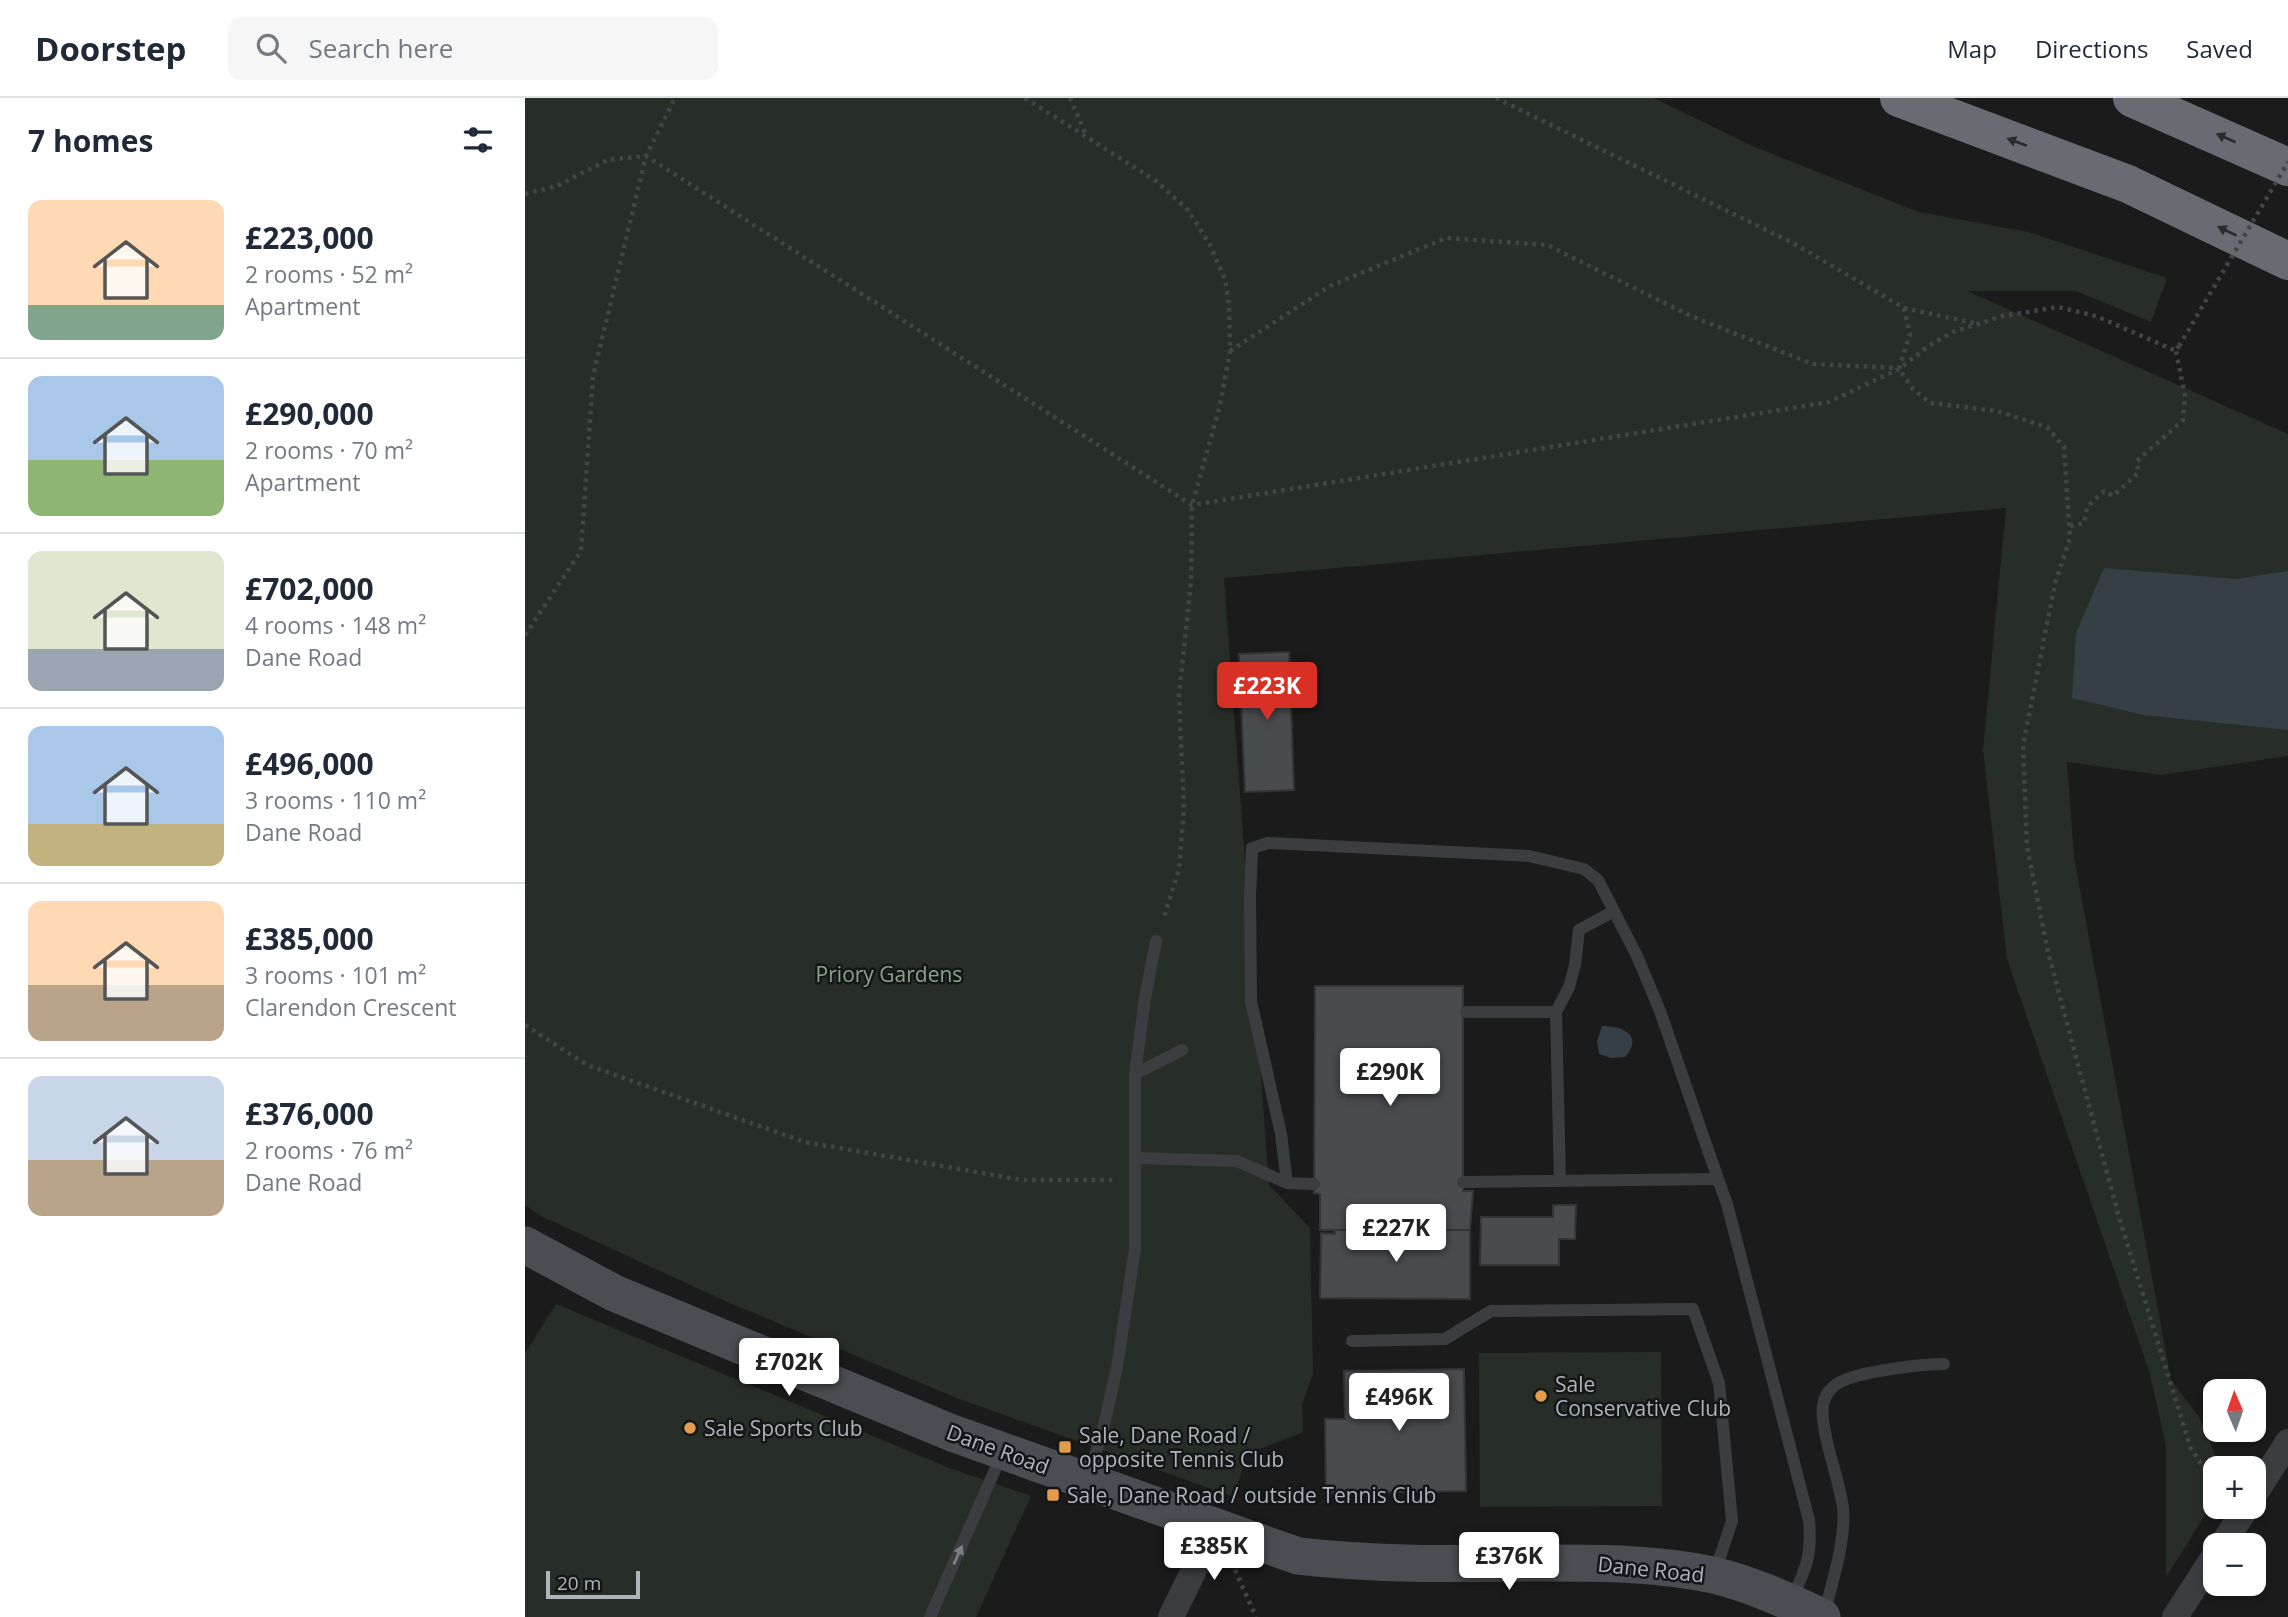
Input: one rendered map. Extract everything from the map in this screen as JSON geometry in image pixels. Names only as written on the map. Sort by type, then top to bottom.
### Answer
[{"type":"highway","points":[[1899,98],[2128,184],[2288,261]]},
{"type":"highway","points":[[2132,98],[2288,164]]},
{"type":"main road","name":"Dane Road","points":[[525,1245],[626,1298],[772,1360],[1003,1452],[1297,1556],[1355,1563],[1600,1563],[1672,1568],[1753,1586],[1823,1617]]},
{"type":"street","points":[[2266,1477],[2288,1441]]},
{"type":"street","points":[[1171,1617],[1215,1527]]},
{"type":"street","points":[[2175,1617],[2203,1574]]},
{"type":"lane","points":[[1287,1183],[1281,1134],[1251,1001],[1252,848],[1268,843],[1529,856],[1584,869],[1598,880],[1637,956],[1660,1012],[1727,1204],[1809,1520],[1811,1547],[1805,1573],[1790,1602]]},
{"type":"lane","points":[[1560,1181],[1556,1013],[1569,987],[1575,965],[1579,930],[1614,911]]},
{"type":"lane","points":[[1087,1482],[1103,1430],[1119,1354],[1135,1249],[1135,1074],[1156,941]]},
{"type":"lane","points":[[1467,1012],[1556,1013]]},
{"type":"lane","points":[[1135,1074],[1182,1050]]},
{"type":"lane","points":[[1135,1158],[1237,1161],[1287,1183],[1314,1184]]},
{"type":"lane","points":[[1463,1182],[1718,1179]]},
{"type":"lane","points":[[1352,1341],[1445,1339],[1491,1311],[1693,1309],[1719,1383],[1732,1521],[1714,1576]]},
{"type":"lane","points":[[1823,1617],[1843,1530],[1843,1508],[1822,1417],[1824,1401],[1832,1387],[1849,1377],[1919,1364],[1944,1364]]},
{"type":"lane","points":[[930,1617],[1003,1452]]},
{"type":"path","points":[[525,635],[581,551],[593,376],[646,156],[675,98]]},
{"type":"path","points":[[1025,98],[1156,181],[1188,210],[1210,245],[1226,279],[1230,351],[1220,405],[1192,505],[1191,582],[1179,695],[1184,809],[1179,869],[1156,941]]},
{"type":"path","points":[[1070,98],[1086,136]]},
{"type":"path","points":[[1496,98],[1793,243],[1904,307],[1975,324]]},
{"type":"path","points":[[525,194],[557,186],[607,160],[646,156],[1192,505],[1829,402],[1899,369],[1930,345],[1975,324],[2003,316],[2057,307],[2096,316],[2177,348]]},
{"type":"path","points":[[2070,526],[2084,523],[2087,507],[2104,491],[2113,496],[2137,473],[2137,461],[2183,421],[2185,396],[2177,348],[2288,164]]},
{"type":"path","points":[[1230,351],[1330,286],[1446,238],[1547,245],[1693,317],[1813,363],[1899,369]]},
{"type":"path","points":[[1899,369],[1910,334],[1904,307]]},
{"type":"path","points":[[1899,369],[1913,389],[1930,403],[1997,411],[2047,427],[2064,447],[2070,538],[2056,584],[2022,745],[2027,847],[2048,952],[2118,1214],[2191,1449],[2203,1467]]},
{"type":"path","points":[[525,1025],[587,1065],[805,1142],[1022,1180],[1135,1180]]},
{"type":"green space","name":"Priory Gardens","points":[[525,98],[1654,98],[1752,146],[1919,212],[2028,232],[2167,278],[2151,322],[2076,291],[1967,291],[2288,434],[2288,756],[2161,775],[2067,762],[2074,857],[2171,1380],[2199,1417],[2203,1426],[2203,1442],[2210,1442],[2216,1456],[2203,1456],[2203,1518],[2166,1577],[2166,1446],[2150,1374],[2007,959],[1983,750],[2006,508],[1224,578],[1269,1185],[1310,1228],[1313,1374],[1302,1404],[1303,1432],[1247,1454],[1234,1497],[959,1399],[725,1301],[541,1216],[525,1205]]},
{"type":"green space","name":"Sale Sports Club","points":[[556,1304],[952,1469],[1031,1496],[976,1617],[525,1617],[525,1353]]},
{"type":"green space","points":[[1661,1352],[1662,1506],[1480,1507],[1479,1353]]},
{"type":"shaded area","points":[[2104,568],[2236,579],[2288,571],[2288,730],[2143,715],[2072,698],[2076,633]]},
{"type":"shaded area","points":[[1602,1026],[1629,1033],[1632,1043],[1625,1057],[1611,1058],[1599,1054],[1597,1041]]},
{"type":"building","points":[[1289,652],[1294,790],[1245,792],[1239,654]]},
{"type":"building","points":[[1315,986],[1463,986],[1463,1191],[1473,1191],[1470,1230],[1320,1230],[1320,1194],[1314,1193]]},
{"type":"building","points":[[1553,1205],[1576,1205],[1575,1239],[1559,1239],[1559,1265],[1480,1265],[1481,1217],[1553,1217]]},
{"type":"building","points":[[1334,1230],[1470,1230],[1470,1299],[1320,1298],[1321,1233],[1335,1234]]},
{"type":"building","points":[[1464,1369],[1466,1491],[1326,1493],[1325,1419],[1345,1419],[1344,1371]]},
{"type":"place","name":"Sale Conservative Club","points":[[1541,1396]]},
{"type":"place","name":"Sale Sports Club","points":[[690,1428]]},
{"type":"place","name":"Sale, Dane Road / opposite Tennis Club","points":[[1065,1447]]},
{"type":"place","name":"Sale, Dane Road / outside Tennis Club","points":[[1053,1495]]}]
